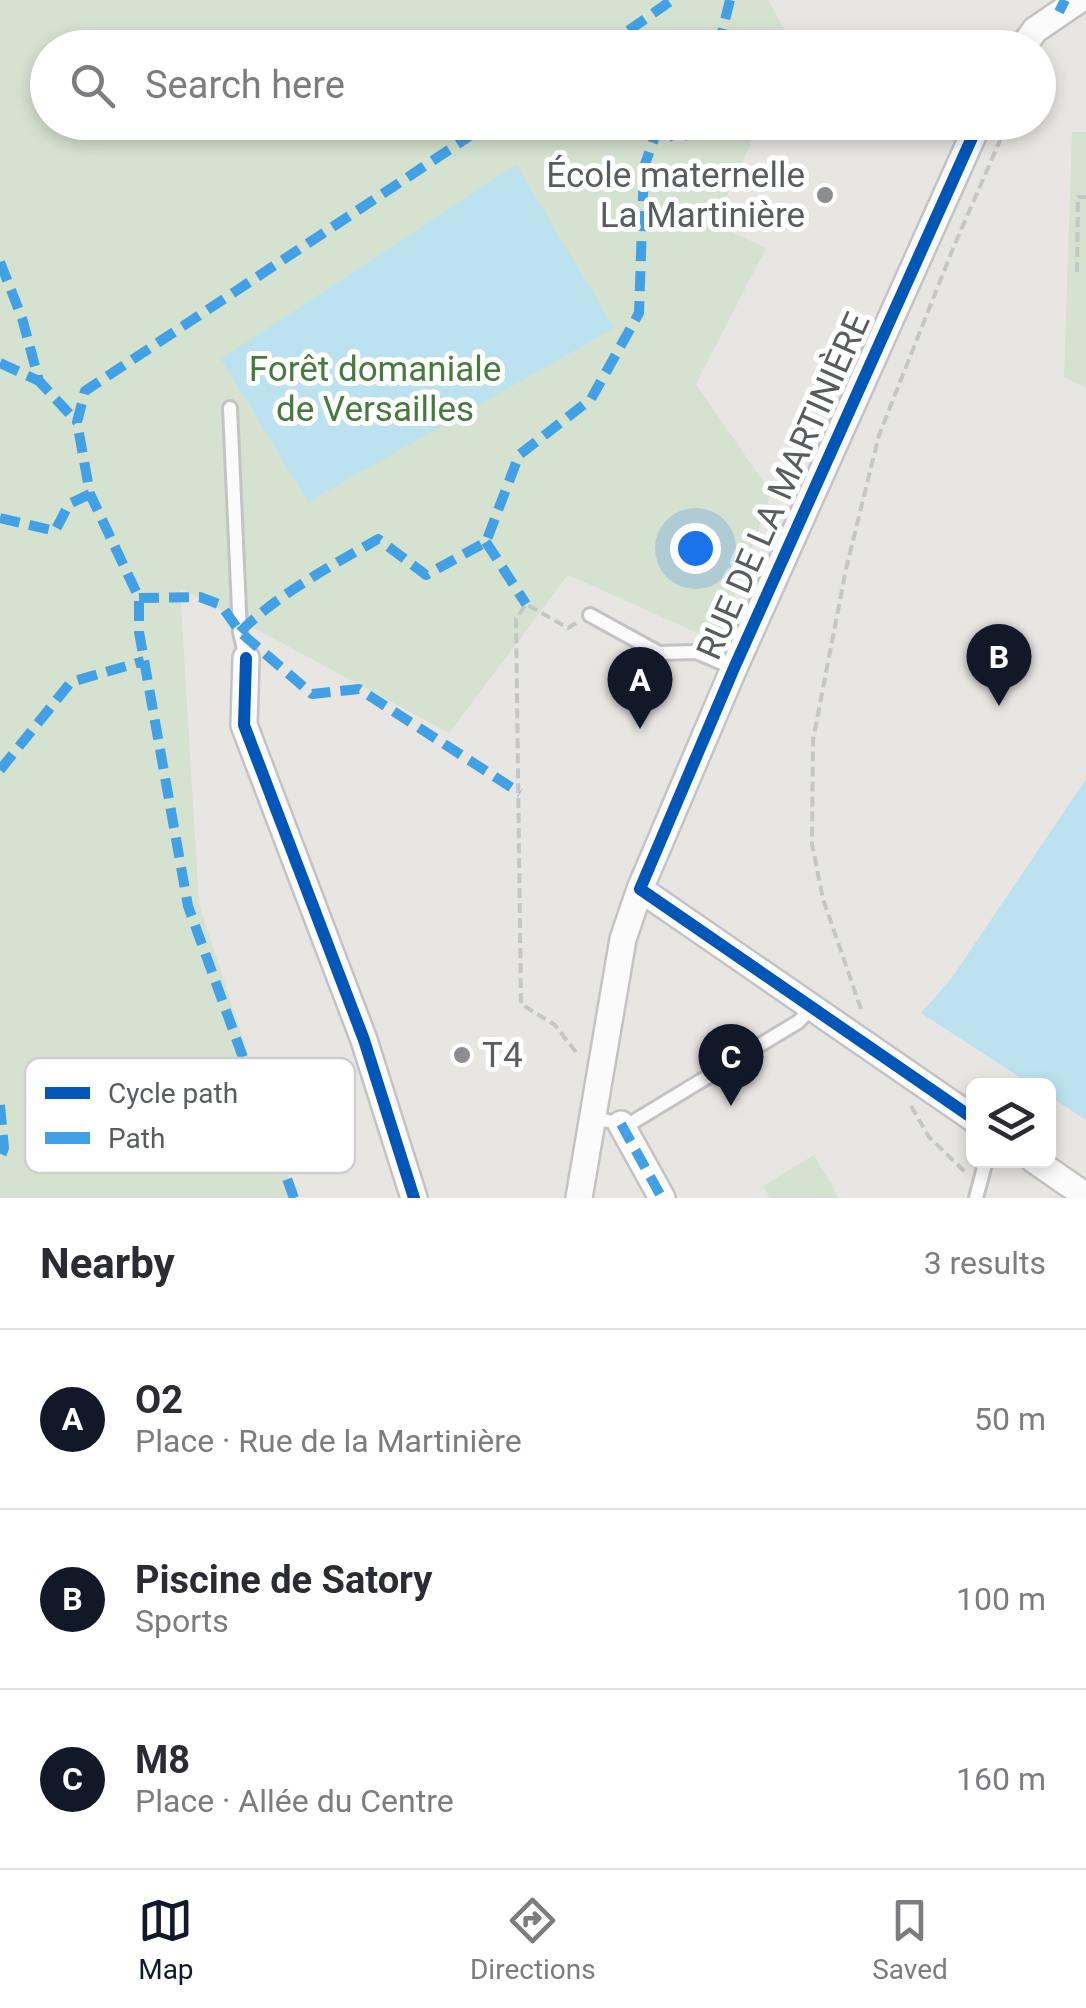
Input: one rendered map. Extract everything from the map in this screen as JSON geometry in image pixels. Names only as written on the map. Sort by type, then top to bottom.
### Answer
[{"type":"street","points":[[1035,30],[1069,6]]},
{"type":"street","name":"RUE DE LA MARTINIÈRE","points":[[580,1198],[623,940],[640,889],[734,668],[971,140]]},
{"type":"street","points":[[246,658],[244,726],[364,1040],[414,1198]]},
{"type":"street","points":[[640,889],[966,1114]]},
{"type":"street","points":[[621,1124],[662,1198]]},
{"type":"street","points":[[1046,1168],[1086,1196]]},
{"type":"lane","points":[[230,408],[240,632],[246,658]]},
{"type":"lane","points":[[590,615],[659,653],[696,652],[734,668]]},
{"type":"lane","points":[[595,1118],[621,1124],[633,1122],[798,1022],[812,1008]]},
{"type":"path","points":[[863,1014],[828,914],[812,844],[813,740],[842,585],[879,435],[1000,140]]},
{"type":"path","points":[[1077,272],[1078,196],[1086,197]]},
{"type":"path","points":[[590,615],[568,628],[526,604],[516,618],[521,1004],[556,1025],[600,1084]]},
{"type":"path","points":[[910,1105],[928,1137],[977,1192]]},
{"type":"green space","name":"Forêt domaniale de Versailles","points":[[0,0],[768,0],[785,30],[30,30],[30,140],[752,140],[714,224],[766,248],[696,384],[771,493],[718,642],[568,575],[449,733],[180,588],[199,904],[249,1058],[25,1058],[25,1173],[287,1173],[295,1198],[0,1198]]},
{"type":"green space","points":[[1072,132],[1086,132],[1086,388],[1064,377]]},
{"type":"green space","points":[[814,1155],[839,1198],[770,1198],[763,1186]]},
{"type":"water","points":[[516,165],[614,328],[308,502],[221,359]]},
{"type":"water","points":[[1086,779],[1086,1120],[1056,1101],[1056,1078],[1021,1078],[921,1013],[951,979]]},
{"type":"marked path","points":[[630,30],[672,0]]},
{"type":"marked path","points":[[722,30],[730,0]]},
{"type":"marked path","points":[[1059,12],[1065,0]]},
{"type":"marked path","points":[[243,1058],[188,906],[139,632],[139,598],[90,494],[77,422],[85,391],[464,140]]},
{"type":"marked path","points":[[240,632],[288,593],[378,539],[426,575],[486,542],[519,455],[591,399],[639,313],[644,167],[654,140]]},
{"type":"marked path","points":[[0,262],[22,318],[39,381],[77,422]]},
{"type":"marked path","points":[[0,363],[39,381]]},
{"type":"marked path","points":[[0,518],[55,531],[69,504],[90,494]]},
{"type":"marked path","points":[[486,542],[526,604]]},
{"type":"marked path","points":[[139,598],[200,597],[221,605],[240,632],[312,694],[359,689],[520,793]]},
{"type":"marked path","points":[[0,770],[71,682],[144,661]]},
{"type":"marked path","points":[[0,1105],[4,1148],[0,1158]]},
{"type":"marked path","points":[[621,1124],[662,1198]]},
{"type":"marked path","points":[[285,1173],[294,1198]]},
{"type":"cycle path","points":[[966,1113],[640,889],[734,668],[971,140]]},
{"type":"cycle path","points":[[246,658],[244,725],[364,1040],[414,1198]]},
{"type":"place","name":"École maternelle La Martinière","points":[[825,195]]},
{"type":"place","name":"Piscine de Satory","points":[[999,706]]},
{"type":"place","name":"O2","points":[[640,729]]},
{"type":"place","name":"T4","points":[[462,1055]]},
{"type":"place","name":"M8","points":[[731,1106]]}]
